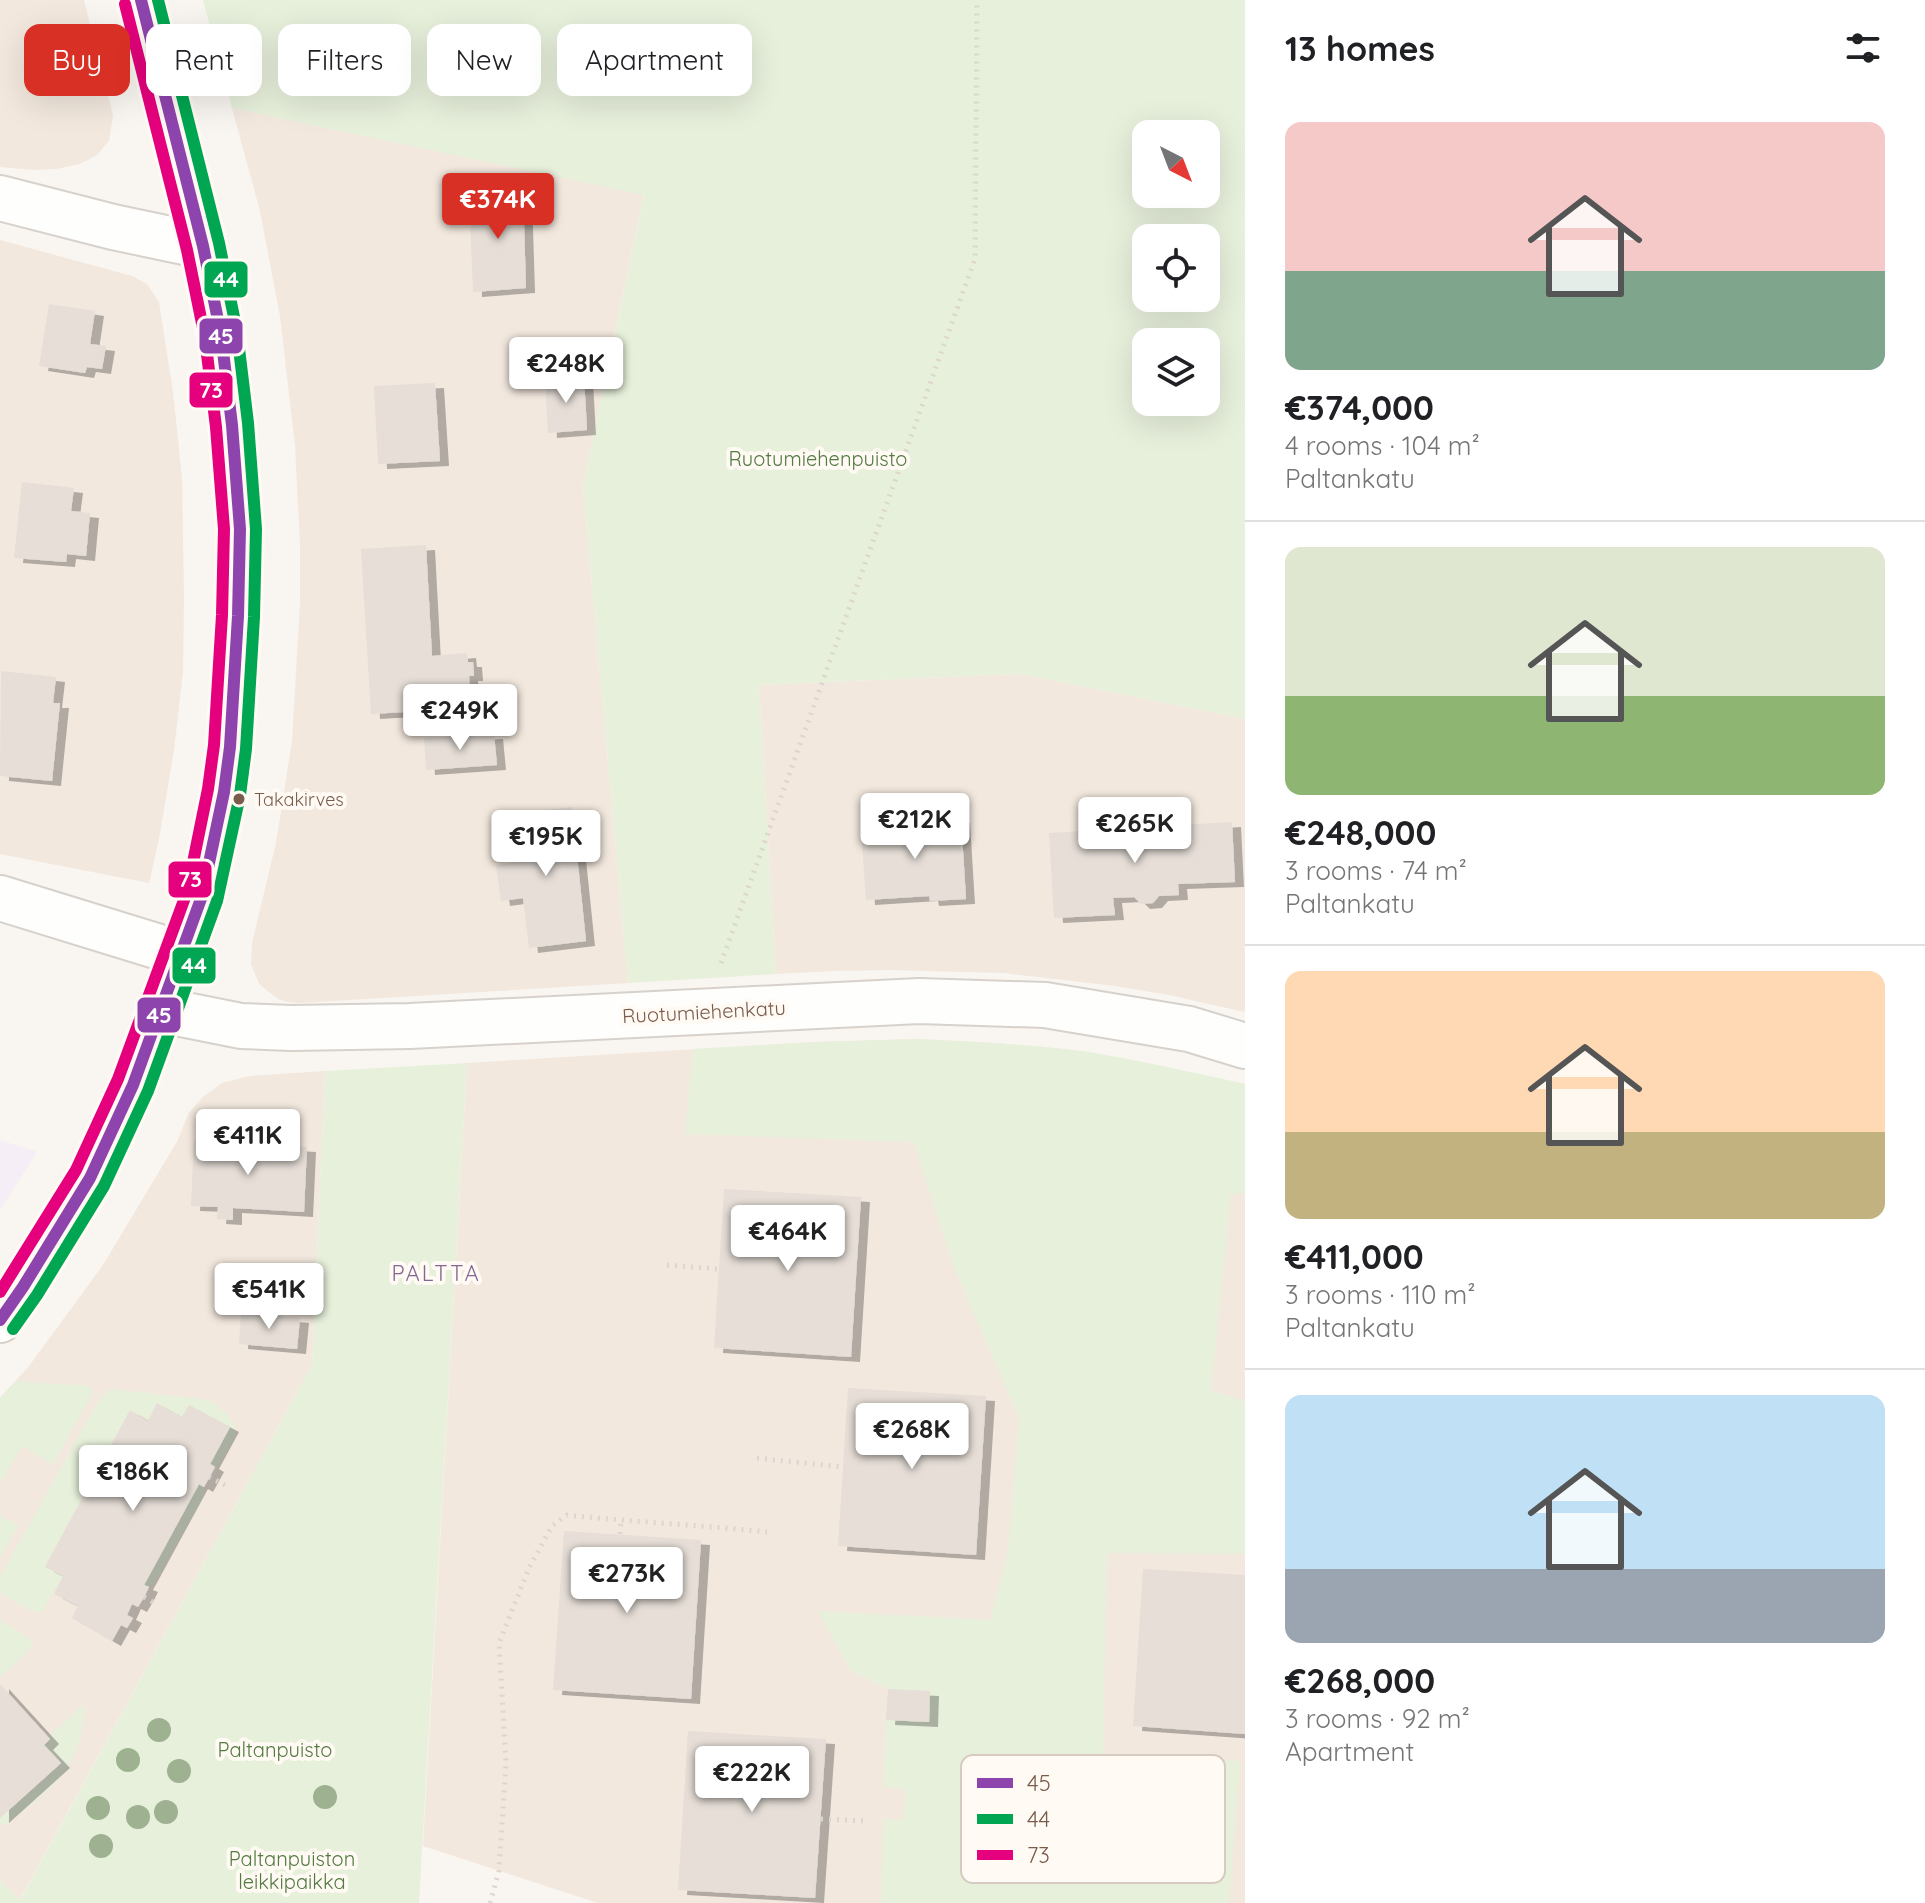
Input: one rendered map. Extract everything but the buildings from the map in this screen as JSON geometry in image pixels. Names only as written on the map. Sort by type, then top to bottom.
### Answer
[{"type":"street","points":[[4,1304],[90,1178],[133,1085],[202,896],[224,792],[231,737],[240,529],[232,425],[221,335],[203,246],[141,0]]},
{"type":"street","points":[[0,198],[203,246]]},
{"type":"street","points":[[0,898],[182,954]]},
{"type":"street","name":"Ruotumiehenkatu","points":[[161,1010],[241,1026],[291,1028],[410,1026],[919,1001],[1045,1005],[1189,1029],[1245,1046]]},
{"type":"path","points":[[703,1012],[975,259],[977,0]]},
{"type":"path","points":[[667,1265],[718,1269]]},
{"type":"path","points":[[757,1458],[843,1467]]},
{"type":"path","points":[[209,1477],[225,1485]]},
{"type":"path","points":[[490,1903],[499,1871],[506,1763],[499,1643],[529,1568],[552,1526],[567,1515],[767,1532]]},
{"type":"path","points":[[620,1534],[621,1521]]},
{"type":"path","points":[[144,1597],[156,1604]]},
{"type":"path","points":[[821,1819],[867,1821]]},
{"type":"shaded area","points":[[0,0],[84,0],[90,24],[24,24],[24,96],[108,96],[113,116],[109,141],[97,155],[79,164],[33,170],[0,167]]},
{"type":"shaded area","points":[[232,108],[644,194],[583,486],[628,983],[300,1003],[278,999],[260,985],[255,974],[251,964],[252,943],[276,843],[292,741],[300,546],[295,446],[280,316],[260,211]]},
{"type":"shaded area","points":[[0,240],[132,276],[147,284],[159,302],[182,478],[183,671],[174,750],[149,883],[0,854]]},
{"type":"shaded area","points":[[1020,674],[1245,719],[1245,1012],[1115,986],[1004,973],[891,970],[776,974],[759,685]]},
{"type":"shaded area","points":[[917,1039],[996,1043],[1086,1052],[1245,1084],[1245,1903],[598,1903],[423,1846],[467,1063],[815,1042]]},
{"type":"shaded area","points":[[325,1071],[312,1365],[19,1901],[0,1880],[0,1398],[29,1366],[103,1265],[178,1140],[188,1114],[203,1097],[222,1083],[250,1076]]},
{"type":"shaded area","points":[[0,1140],[37,1152],[0,1210]]},
{"type":"green space","name":"Ruotumiehenpuisto","points":[[203,0],[1245,0],[1245,719],[1020,674],[759,685],[776,974],[628,983],[583,486],[644,195],[232,108],[229,96],[262,96],[262,24],[209,24]]},
{"type":"green space","points":[[917,1039],[1025,1045],[1089,1052],[1245,1084],[1245,1194],[1231,1194],[1211,1390],[1245,1401],[1245,1554],[1107,1553],[1103,1755],[961,1755],[961,1883],[1225,1883],[1225,1761],[1240,1761],[1229,1903],[881,1903],[883,1819],[903,1820],[906,1789],[883,1787],[886,1720],[930,1691],[888,1689],[851,1671],[818,1611],[990,1620],[1008,1552],[1019,1418],[952,1263],[914,1142],[685,1134],[693,1049]]},
{"type":"green space","name":"Paltanpuisto","points":[[467,1063],[419,1903],[0,1903],[0,1880],[20,1900],[312,1365],[325,1071]]},
{"type":"green space","points":[[16,1381],[88,1386],[93,1392],[53,1464],[22,1446],[0,1484],[0,1398]]},
{"type":"green space","points":[[112,1389],[209,1400],[226,1413],[235,1426],[236,1434],[215,1467],[210,1464],[229,1427],[189,1405],[182,1417],[157,1403],[148,1421],[130,1410],[45,1566],[63,1576],[43,1610],[33,1611],[1,1594],[0,1577],[95,1407],[102,1396]]},
{"type":"green space","points":[[199,1484],[204,1487],[203,1498],[155,1582],[149,1587],[144,1585]]},
{"type":"green space","points":[[0,1515],[18,1526],[0,1558]]},
{"type":"green space","points":[[0,1620],[32,1640],[30,1650],[0,1677]]},
{"type":"green space","points":[[85,1705],[78,1746],[62,1775],[37,1800],[6,1824],[0,1825],[0,1818],[61,1764],[44,1745],[50,1740],[48,1737]]},
{"type":"transit line","name":"45","points":[[0,1320],[90,1178],[133,1085],[202,896],[224,792],[230,747],[240,529],[232,425],[221,335],[203,246],[141,0]]},
{"type":"transit line","name":"44","points":[[13,1329],[104,1186],[148,1091],[217,901],[240,795],[246,749],[256,529],[248,423],[237,332],[219,243],[158,0]]},
{"type":"transit line","name":"73","points":[[0,1292],[76,1170],[118,1079],[187,892],[214,745],[224,529],[216,427],[205,338],[187,250],[125,4]]},
{"type":"place","name":"Takakirves","points":[[239,799]]},
{"type":"district","name":"PALTTA","points":[[436,1273]]},
{"type":"park label","name":"Paltanpuiston leikkipaikka","points":[[292,1870]]}]
